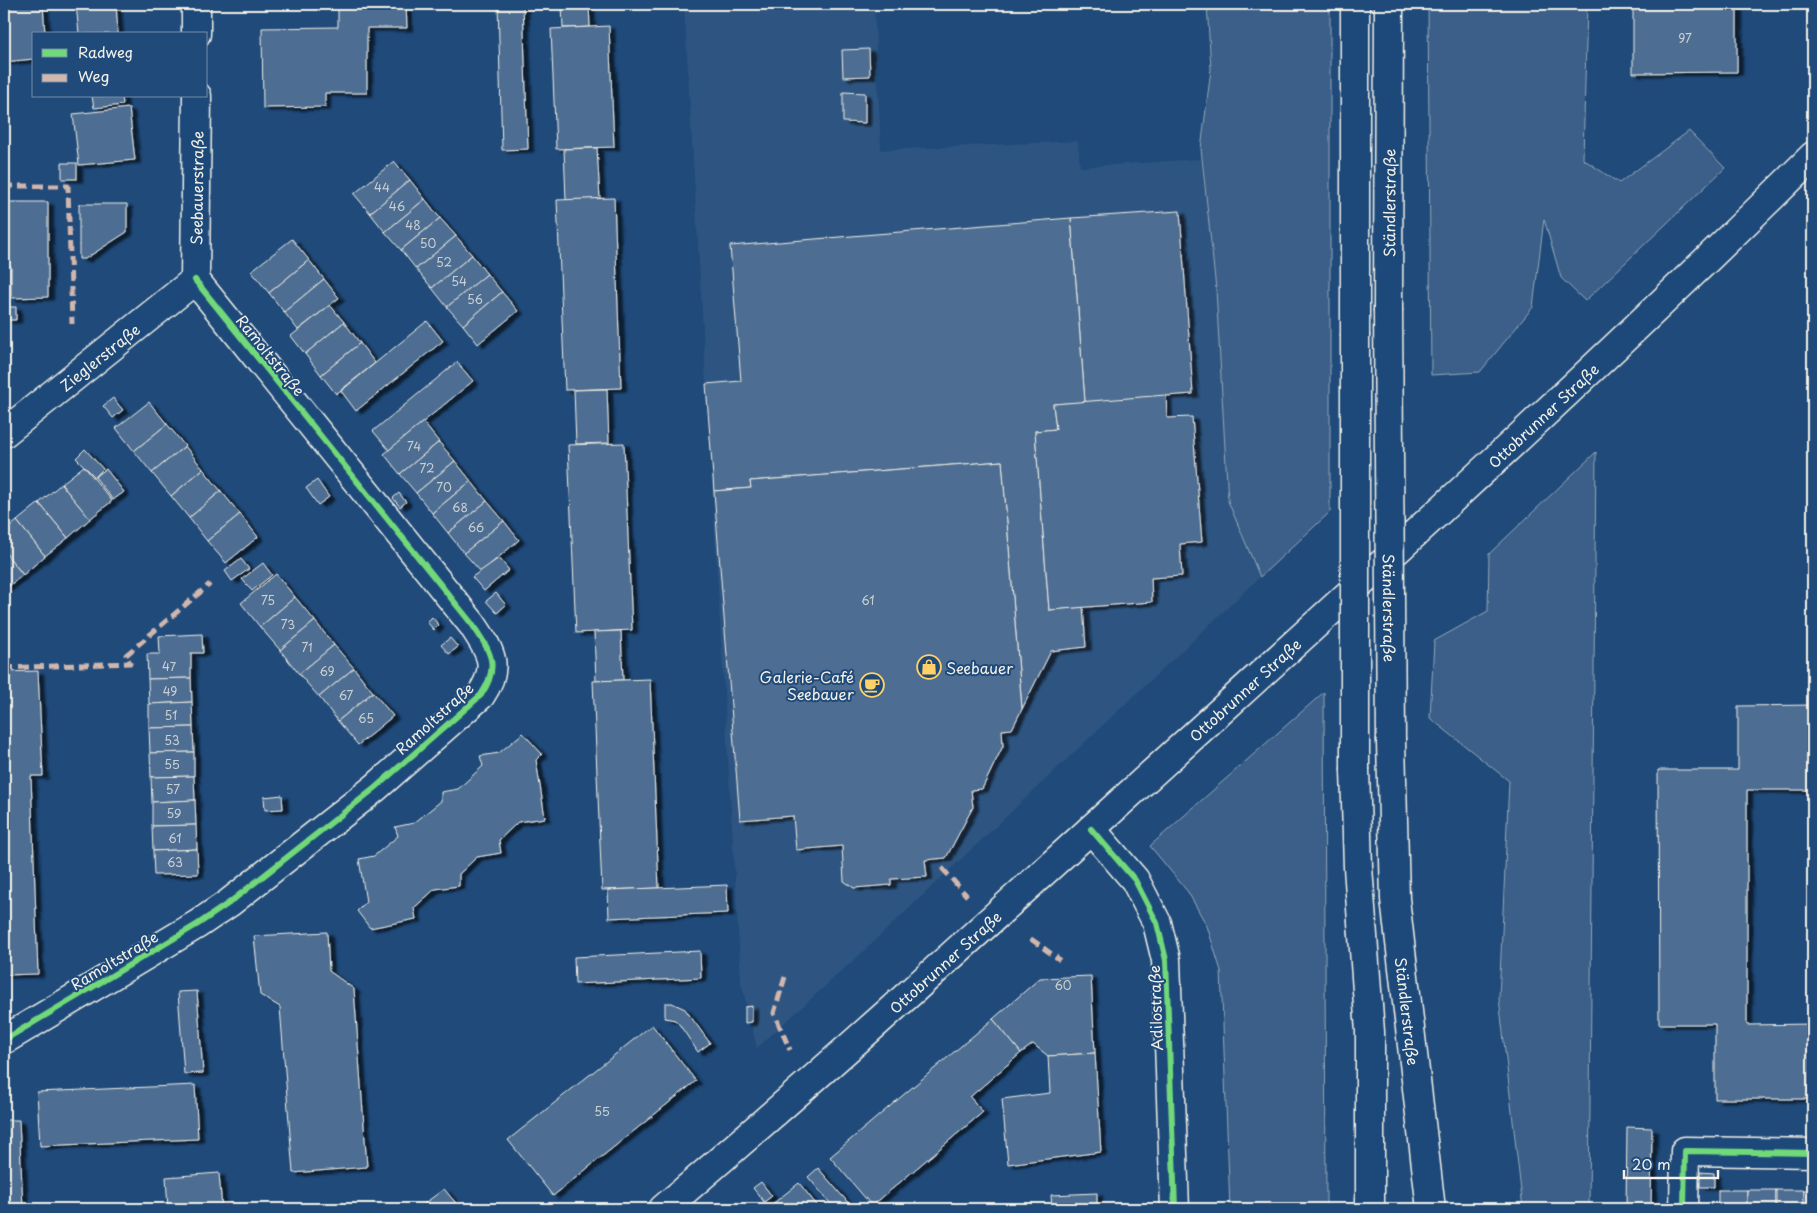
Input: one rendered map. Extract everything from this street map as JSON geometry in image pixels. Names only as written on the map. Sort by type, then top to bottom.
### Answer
[{"type":"main road","points":[[196,4],[196,32]]},
{"type":"main road","points":[[1355,4],[1354,770],[1358,867],[1370,1032],[1370,1209]]},
{"type":"main road","name":"Ständlerstraße","points":[[1389,4],[1388,309],[1391,741],[1395,899],[1431,1209]]},
{"type":"main road","name":"Seebauerstraße","points":[[196,280],[197,98]]},
{"type":"main road","name":"Ottobrunner Straße","points":[[663,1209],[772,1117],[924,982],[1426,525],[1687,281],[1813,156]]},
{"type":"main road","name":"Zieglerstraße","points":[[4,433],[196,280]]},
{"type":"main road","name":"Ramoltstraße","points":[[4,1040],[198,924],[229,903],[382,782],[481,696],[490,677],[493,665],[490,653],[472,624],[196,280]]},
{"type":"main road","name":"Adilostraße","points":[[1091,829],[1135,880],[1158,923],[1166,960],[1175,1209]]},
{"type":"main road","points":[[1684,1209],[1685,1151],[1813,1153]]},
{"type":"shaded area","name":"Seebauer","points":[[684,4],[874,4],[881,150],[1078,141],[1080,167],[1201,159],[1216,289],[1228,501],[1260,577],[865,950],[757,1048],[741,982]]},
{"type":"shaded area","points":[[1207,4],[1330,4],[1330,512],[1260,577],[1228,501],[1216,289],[1201,149],[1211,69]]},
{"type":"shaded area","points":[[1428,4],[1587,4],[1583,159],[1619,183],[1689,131],[1725,168],[1585,301],[1561,278],[1544,219],[1533,307],[1480,372],[1431,375]]},
{"type":"shaded area","points":[[1596,452],[1589,1209],[1523,1209],[1499,998],[1509,781],[1430,718],[1434,641],[1488,611],[1489,554]]},
{"type":"shaded area","points":[[1324,692],[1326,1209],[1230,1209],[1221,971],[1207,926],[1188,892],[1150,846]]},
{"type":"building","points":[[4,4],[43,4],[45,32],[32,32],[32,59],[4,62]]},
{"type":"building","points":[[76,4],[116,4],[118,32],[79,32]]},
{"type":"building","points":[[338,4],[406,4],[407,28],[367,28],[367,93],[325,93],[325,107],[263,108],[262,28],[338,27]]},
{"type":"building","points":[[498,4],[523,4],[528,149],[502,150]]},
{"type":"building","points":[[589,4],[590,27],[563,28],[562,5]]},
{"type":"building","points":[[1633,4],[1737,4],[1737,72],[1633,73]]},
{"type":"building","points":[[609,26],[614,147],[556,149],[551,29]]},
{"type":"building","points":[[869,49],[870,76],[843,77],[842,50]]},
{"type":"building","points":[[843,92],[865,93],[865,123],[843,122]]},
{"type":"building","points":[[92,98],[122,98],[123,105],[94,108]]},
{"type":"building","points":[[129,108],[135,160],[79,165],[73,114]]},
{"type":"building","points":[[597,148],[600,199],[566,200],[564,149]]},
{"type":"building","points":[[394,161],[410,180],[370,213],[354,194]]},
{"type":"building","points":[[62,163],[77,163],[77,179],[62,179]]},
{"type":"building","points":[[410,180],[425,199],[385,232],[370,213]]},
{"type":"building","points":[[614,198],[621,388],[565,390],[557,200]]},
{"type":"building","points":[[425,199],[440,218],[401,250],[385,232]]},
{"type":"building","points":[[4,202],[48,202],[48,297],[11,298],[11,266],[4,266]]},
{"type":"building","points":[[79,204],[127,204],[127,232],[85,259],[79,259]]},
{"type":"building","points":[[1180,211],[1193,394],[1085,402],[1071,218]]},
{"type":"building","points":[[440,218],[456,236],[416,269],[401,250]]},
{"type":"building","points":[[1071,218],[1085,402],[1053,404],[1056,429],[1035,431],[1049,610],[1083,607],[1086,647],[1051,651],[1022,709],[1002,461],[750,481],[751,488],[714,491],[706,384],[741,381],[730,246]]},
{"type":"building","points":[[456,236],[472,255],[432,288],[416,269]]},
{"type":"building","points":[[292,239],[309,260],[269,293],[251,271]]},
{"type":"building","points":[[472,255],[487,274],[447,307],[432,288]]},
{"type":"building","points":[[309,260],[324,279],[284,312],[269,293]]},
{"type":"building","points":[[487,274],[502,292],[463,325],[447,307]]},
{"type":"building","points":[[324,279],[339,298],[298,330],[284,312]]},
{"type":"building","points":[[502,292],[518,311],[478,344],[463,325]]},
{"type":"building","points":[[330,305],[344,322],[305,354],[291,336]]},
{"type":"building","points":[[7,307],[16,307],[16,320],[6,320]]},
{"type":"building","points":[[427,321],[443,341],[356,411],[341,391]]},
{"type":"building","points":[[344,322],[360,343],[321,375],[305,354]]},
{"type":"building","points":[[360,343],[375,363],[336,394],[321,375]]},
{"type":"building","points":[[457,362],[473,381],[389,450],[373,431]]},
{"type":"building","points":[[607,389],[609,443],[576,444],[574,390]]},
{"type":"building","points":[[1166,395],[1167,418],[1192,417],[1202,542],[1180,544],[1182,576],[1151,578],[1152,602],[1049,610],[1035,431],[1056,429],[1053,404]]},
{"type":"building","points":[[113,398],[123,410],[113,418],[103,406]]},
{"type":"building","points":[[149,402],[167,424],[134,451],[116,428]]},
{"type":"building","points":[[423,422],[439,442],[400,474],[384,454]]},
{"type":"building","points":[[167,424],[185,446],[152,473],[134,451]]},
{"type":"building","points":[[439,442],[455,461],[416,493],[400,474]]},
{"type":"building","points":[[624,443],[632,630],[576,633],[568,445]]},
{"type":"building","points":[[185,446],[203,469],[171,496],[152,473]]},
{"type":"building","points":[[85,449],[103,469],[95,477],[76,458]]},
{"type":"building","points":[[455,461],[471,481],[432,513],[416,493]]},
{"type":"building","points":[[1002,461],[1022,709],[1012,729],[1002,730],[1003,746],[982,789],[971,790],[973,807],[946,858],[925,860],[927,877],[891,879],[891,885],[854,888],[844,881],[842,846],[796,850],[793,816],[740,820],[714,491],[751,488],[750,481]]},
{"type":"building","points":[[84,466],[112,501],[90,519],[61,484]]},
{"type":"building","points":[[106,469],[124,492],[113,500],[95,477]]},
{"type":"building","points":[[203,469],[221,491],[189,518],[171,496]]},
{"type":"building","points":[[317,480],[329,497],[318,505],[306,488]]},
{"type":"building","points":[[471,481],[487,501],[448,533],[432,513]]},
{"type":"building","points":[[61,484],[90,519],[68,538],[39,503]]},
{"type":"building","points":[[221,491],[240,514],[207,541],[189,518]]},
{"type":"building","points":[[399,493],[406,502],[400,507],[393,498]]},
{"type":"building","points":[[487,501],[504,521],[464,553],[448,533]]},
{"type":"building","points":[[39,503],[68,538],[45,556],[17,521]]},
{"type":"building","points":[[240,514],[258,537],[226,563],[207,541]]},
{"type":"building","points":[[17,521],[45,556],[23,575],[4,551],[4,532]]},
{"type":"building","points":[[504,521],[519,540],[481,572],[464,553]]},
{"type":"building","points":[[4,551],[23,575],[4,590]]},
{"type":"building","points":[[499,558],[509,570],[484,591],[472,577]]},
{"type":"building","points":[[241,559],[249,569],[232,581],[225,571]]},
{"type":"building","points":[[263,563],[272,575],[252,591],[242,579]]},
{"type":"building","points":[[276,574],[295,597],[260,627],[241,603]]},
{"type":"building","points":[[496,593],[506,605],[497,613],[486,601]]},
{"type":"building","points":[[295,597],[315,621],[280,650],[260,627]]},
{"type":"building","points":[[432,617],[439,625],[434,630],[427,622]]},
{"type":"building","points":[[315,621],[334,645],[299,674],[280,650]]},
{"type":"building","points":[[621,631],[623,680],[596,681],[594,632]]},
{"type":"building","points":[[202,634],[203,653],[191,653],[191,678],[148,679],[147,654],[160,654],[159,636]]},
{"type":"building","points":[[450,638],[458,647],[449,654],[441,645]]},
{"type":"building","points":[[334,645],[354,668],[319,697],[299,674]]},
{"type":"building","points":[[354,668],[373,692],[338,721],[319,697]]},
{"type":"building","points":[[38,671],[43,776],[31,776],[38,974],[4,975],[4,672]]},
{"type":"building","points":[[191,678],[192,702],[149,704],[148,679]]},
{"type":"building","points":[[650,679],[659,888],[602,890],[593,681]]},
{"type":"building","points":[[373,692],[393,716],[358,745],[338,721]]},
{"type":"building","points":[[192,702],[193,727],[149,728],[149,704]]},
{"type":"building","points":[[1813,705],[1813,790],[1747,790],[1747,1025],[1813,1024],[1813,1099],[1715,1099],[1715,1024],[1659,1024],[1658,770],[1738,770],[1738,706]]},
{"type":"building","points":[[193,727],[194,752],[150,753],[149,728]]},
{"type":"building","points":[[523,733],[542,754],[536,760],[545,818],[518,822],[499,840],[501,853],[477,857],[459,874],[459,886],[435,889],[414,908],[416,919],[370,928],[357,911],[366,902],[359,859],[374,856],[398,836],[395,827],[414,823],[441,801],[441,792],[458,789],[483,766],[480,756],[499,753]]},
{"type":"building","points":[[194,752],[194,776],[151,777],[150,753]]},
{"type":"building","points":[[194,776],[195,800],[152,802],[151,777]]},
{"type":"building","points":[[282,795],[283,809],[265,810],[264,797]]},
{"type":"building","points":[[195,800],[196,825],[152,826],[152,802]]},
{"type":"building","points":[[196,825],[197,849],[153,851],[152,826]]},
{"type":"building","points":[[197,849],[198,874],[154,875],[153,851]]},
{"type":"building","points":[[727,885],[728,913],[609,918],[608,890]]},
{"type":"building","points":[[327,932],[329,971],[354,989],[367,1167],[293,1173],[280,1007],[260,995],[254,936]]},
{"type":"building","points":[[700,951],[701,978],[575,984],[574,957]]},
{"type":"building","points":[[1091,976],[1095,1053],[1048,1056],[1033,1044],[1021,1053],[993,1019],[1040,978]]},
{"type":"building","points":[[197,991],[203,1073],[184,1074],[178,992]]},
{"type":"building","points":[[665,1003],[672,1003],[685,1009],[710,1043],[698,1052],[679,1024],[675,1020],[665,1018]]},
{"type":"building","points":[[752,1006],[752,1022],[745,1023],[745,1007]]},
{"type":"building","points":[[993,1019],[1021,1053],[970,1097],[983,1112],[872,1206],[830,1157]]},
{"type":"building","points":[[652,1025],[696,1081],[553,1196],[508,1140]]},
{"type":"building","points":[[1095,1053],[1101,1152],[1008,1164],[1002,1099],[1050,1093],[1048,1056]]},
{"type":"building","points":[[195,1085],[198,1139],[40,1146],[37,1092]]},
{"type":"building","points":[[4,1120],[19,1120],[23,1209],[4,1209]]},
{"type":"building","points":[[1627,1127],[1652,1128],[1651,1209],[1626,1209]]},
{"type":"building","points":[[818,1168],[852,1207],[849,1209],[835,1209],[808,1177]]},
{"type":"building","points":[[1700,1172],[1714,1173],[1714,1187],[1700,1187]]},
{"type":"building","points":[[219,1173],[222,1209],[168,1209],[166,1177]]},
{"type":"building","points":[[761,1182],[772,1196],[764,1202],[753,1188]]},
{"type":"building","points":[[799,1183],[820,1209],[766,1209]]},
{"type":"building","points":[[444,1189],[461,1209],[417,1209]]},
{"type":"building","points":[[1718,1190],[1747,1190],[1747,1209],[1718,1209]]},
{"type":"building","points":[[1747,1190],[1776,1190],[1776,1209],[1747,1209]]},
{"type":"building","points":[[1776,1190],[1804,1190],[1804,1209],[1776,1209]]},
{"type":"building","points":[[1804,1190],[1813,1190],[1813,1209],[1804,1209]]},
{"type":"building","points":[[1097,1193],[1097,1209],[1052,1209],[1051,1195]]},
{"type":"marked path","points":[[4,186],[68,186],[72,324]]},
{"type":"marked path","points":[[4,347],[5,378]]},
{"type":"marked path","points":[[4,668],[130,663],[126,655],[210,584]]},
{"type":"marked path","points":[[942,868],[967,896]]},
{"type":"marked path","points":[[1031,939],[1060,960]]},
{"type":"marked path","points":[[785,977],[774,1013],[790,1050]]},
{"type":"cycle path","points":[[4,1040],[198,924],[229,903],[375,788],[481,695],[491,675],[491,658],[484,642],[472,624],[195,280]]},
{"type":"cycle path","points":[[1091,829],[1135,880],[1157,923],[1166,960],[1175,1209]]},
{"type":"cycle path","points":[[1684,1209],[1685,1151],[1813,1153]]},
{"type":"place","name":"Seebauer","points":[[929,667]]},
{"type":"place","name":"Galerie-Café Seebauer","points":[[872,685]]}]
